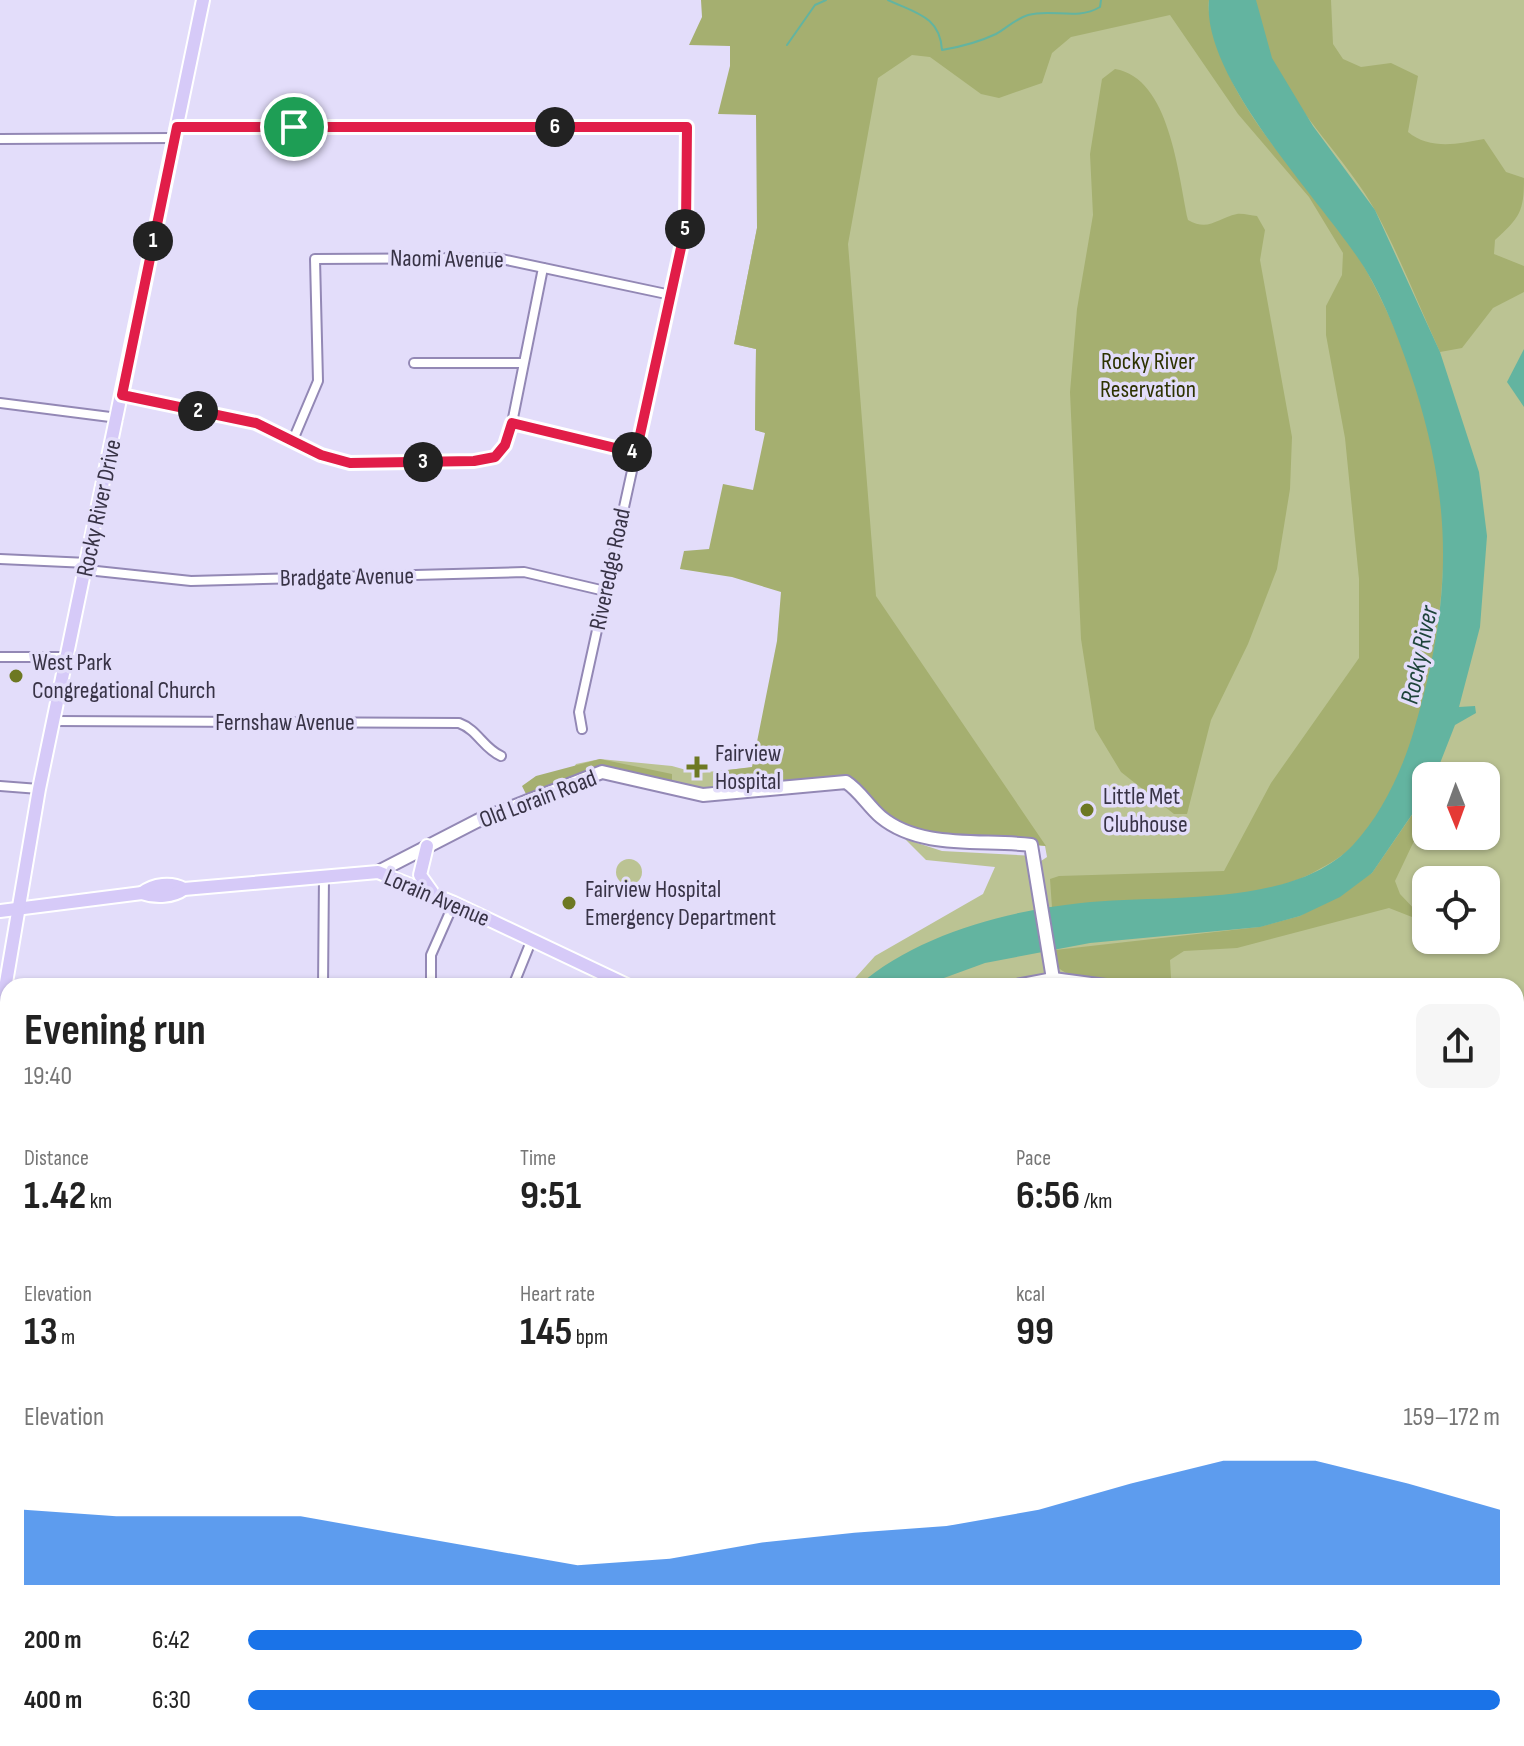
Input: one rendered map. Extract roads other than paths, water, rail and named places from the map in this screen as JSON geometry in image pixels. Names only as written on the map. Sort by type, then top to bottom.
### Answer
[{"type":"main road","name":"Rocky River Drive","points":[[6,978],[39,789],[203,0]]},
{"type":"main road","points":[[427,846],[420,875],[434,895]]},
{"type":"main road","name":"Lorain Avenue","points":[[0,911],[142,893],[161,896],[177,894],[184,889],[378,872],[454,903],[612,978]]},
{"type":"street","name":"Riveredge Road","points":[[176,132],[687,127],[686,225],[579,712],[582,729]]},
{"type":"street","points":[[0,139],[176,132]]},
{"type":"street","name":"Naomi Avenue","points":[[293,440],[318,381],[315,259],[497,258],[671,295]]},
{"type":"street","points":[[122,395],[256,423],[321,455],[350,463],[474,461],[495,457],[505,445],[512,423],[521,363],[543,268]]},
{"type":"street","points":[[414,363],[521,363]]},
{"type":"street","points":[[0,403],[118,418]]},
{"type":"street","points":[[512,423],[636,453]]},
{"type":"street","name":"Bradgate Avenue","points":[[0,559],[191,581],[524,572],[605,591]]},
{"type":"street","points":[[0,657],[68,657]]},
{"type":"street","name":"Fernshaw Avenue","points":[[55,721],[459,723],[471,727],[488,751],[501,756]]},
{"type":"street","name":"Old Lorain Road","points":[[378,872],[477,821],[602,772],[703,795],[834,781],[851,785],[882,818],[913,832],[946,840],[1031,845],[1053,978]]},
{"type":"street","points":[[0,786],[39,789]]},
{"type":"street","points":[[323,978],[324,875]]},
{"type":"street","points":[[432,978],[435,939],[454,903]]},
{"type":"street","points":[[516,978],[532,939]]},
{"type":"waterway","points":[[787,45],[815,5],[826,0]]},
{"type":"waterway","points":[[888,0],[931,23],[937,30],[942,50],[990,37],[1028,15],[1082,13],[1100,7],[1101,0]]},
{"type":"place","name":"West Park Congregational Church","points":[[16,676]]},
{"type":"place","name":"Fairview Hospital","points":[[697,767]]},
{"type":"place","name":"Little Met Clubhouse","points":[[1087,810]]},
{"type":"place","name":"Fairview Hospital Emergency Department","points":[[569,903]]},
{"type":"park label","name":"Rocky River Reservation","points":[[1148,375]]},
{"type":"water label","name":"Rocky River","points":[[1420,655]]}]
